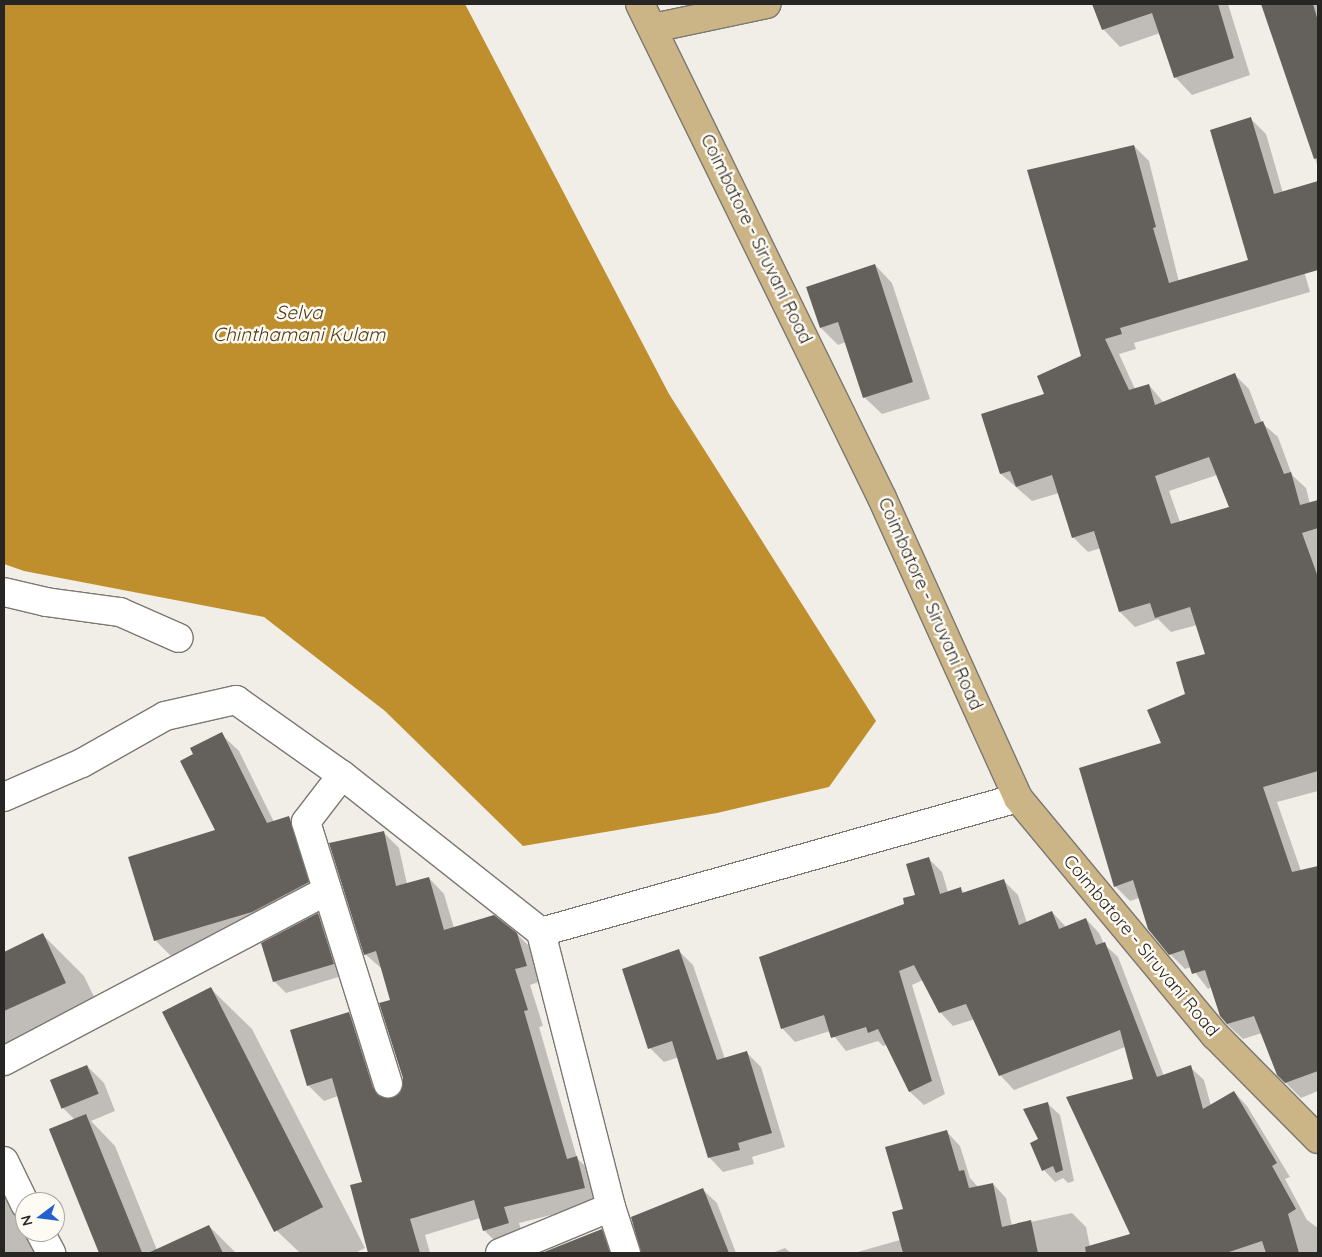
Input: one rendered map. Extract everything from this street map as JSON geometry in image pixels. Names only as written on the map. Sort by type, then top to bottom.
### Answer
[{"type":"main road","name":"Coimbatore - Siruvani Road","points":[[640,4],[882,498],[1018,798],[1215,1035],[1318,1139]]},
{"type":"main road","points":[[653,28],[767,4]]},
{"type":"street","points":[[4,592],[46,602],[120,612],[179,638]]},
{"type":"street","points":[[4,797],[82,762],[165,716],[236,700],[342,775],[541,932],[611,1207],[626,1253]]},
{"type":"street","points":[[342,775],[306,822],[326,892],[388,1083]]},
{"type":"street","points":[[541,932],[1018,798]]},
{"type":"street","points":[[4,1061],[326,892]]},
{"type":"street","points":[[4,1161],[19,1192]]},
{"type":"street","points":[[500,1253],[611,1207]]},
{"type":"water","name":"Selva Chinthamani Kulam","points":[[4,4],[465,4],[669,394],[876,721],[829,787],[717,813],[523,846],[385,711],[264,617],[24,571],[4,564]]},
{"type":"building","points":[[1092,4],[1218,4],[1234,58],[1174,78],[1152,13],[1102,30]]},
{"type":"building","points":[[1261,4],[1313,4],[1318,21],[1318,158],[1314,159]]},
{"type":"building","points":[[1251,117],[1274,194],[1318,181],[1318,270],[1120,328],[1122,334],[1105,339],[1129,390],[1149,384],[1155,405],[1235,373],[1255,424],[1263,421],[1284,474],[1291,472],[1300,505],[1318,500],[1318,528],[1302,533],[1318,577],[1318,771],[1263,787],[1292,872],[1318,866],[1318,1071],[1285,1083],[1277,1075],[1254,1016],[1227,1024],[1220,1016],[1205,970],[1192,974],[1184,950],[1169,955],[1148,929],[1133,880],[1114,887],[1079,768],[1161,743],[1147,710],[1185,694],[1176,662],[1205,654],[1190,607],[1155,618],[1150,603],[1119,612],[1094,531],[1072,538],[1052,475],[1016,487],[1010,471],[1000,474],[981,414],[1044,394],[1037,376],[1081,356],[1027,170],[1134,145],[1156,227],[1153,228],[1169,283],[1248,260],[1210,130]],"holes":[[[1209,457],[1229,507],[1171,524],[1155,476]]]},
{"type":"building","points":[[875,264],[913,382],[863,398],[838,322],[820,328],[806,287]]},
{"type":"building","points":[[222,732],[267,823],[289,816],[309,882],[252,912],[154,941],[128,857],[215,830],[180,761],[193,754],[190,748]]},
{"type":"building","points":[[384,831],[396,886],[429,877],[444,930],[494,915],[517,933],[527,966],[515,969],[528,1010],[524,1011],[567,1159],[577,1156],[585,1188],[504,1207],[509,1223],[483,1231],[474,1200],[410,1219],[420,1253],[368,1253],[350,1185],[362,1182],[332,1078],[307,1086],[290,1030],[349,1012],[373,1088],[385,1098],[400,1093],[403,1078],[379,1003],[390,1000],[376,951],[364,955],[329,843]]},
{"type":"building","points":[[929,857],[940,894],[961,887],[962,893],[1004,879],[1019,925],[1052,911],[1059,929],[1086,918],[1096,945],[1105,942],[1157,1077],[1191,1065],[1203,1109],[1234,1091],[1277,1163],[1272,1166],[1296,1209],[1288,1214],[1299,1253],[1266,1253],[1262,1241],[1226,1253],[1086,1253],[1085,1247],[1130,1234],[1066,1097],[1133,1079],[1120,1030],[999,1076],[966,1004],[939,1013],[914,965],[899,971],[932,1081],[909,1092],[878,1029],[868,1033],[866,1027],[831,1038],[824,1015],[781,1029],[759,957],[904,904],[903,898],[915,895],[906,864]]},
{"type":"building","points":[[318,913],[334,964],[273,982],[261,943]]},
{"type":"building","points":[[43,933],[66,983],[4,1011],[4,952]]},
{"type":"building","points":[[679,949],[717,1060],[747,1051],[772,1133],[738,1143],[740,1150],[708,1158],[672,1041],[648,1049],[622,969]]},
{"type":"building","points":[[211,987],[323,1207],[274,1232],[162,1012]]},
{"type":"building","points":[[87,1065],[99,1094],[62,1109],[50,1080]]},
{"type":"building","points":[[1048,1102],[1063,1170],[1056,1173],[1053,1166],[1042,1171],[1030,1143],[1038,1139],[1023,1109]]},
{"type":"building","points":[[86,1114],[142,1253],[99,1253],[49,1129]]},
{"type":"building","points":[[947,1130],[959,1171],[964,1170],[969,1188],[993,1183],[1002,1227],[1031,1220],[1038,1253],[903,1253],[892,1212],[903,1209],[885,1147]]},
{"type":"building","points":[[703,1188],[729,1253],[641,1253],[631,1217]]},
{"type":"building","points":[[209,1225],[223,1253],[148,1253]]},
{"type":"building","points":[[602,1229],[610,1253],[544,1253],[544,1252]]}]
